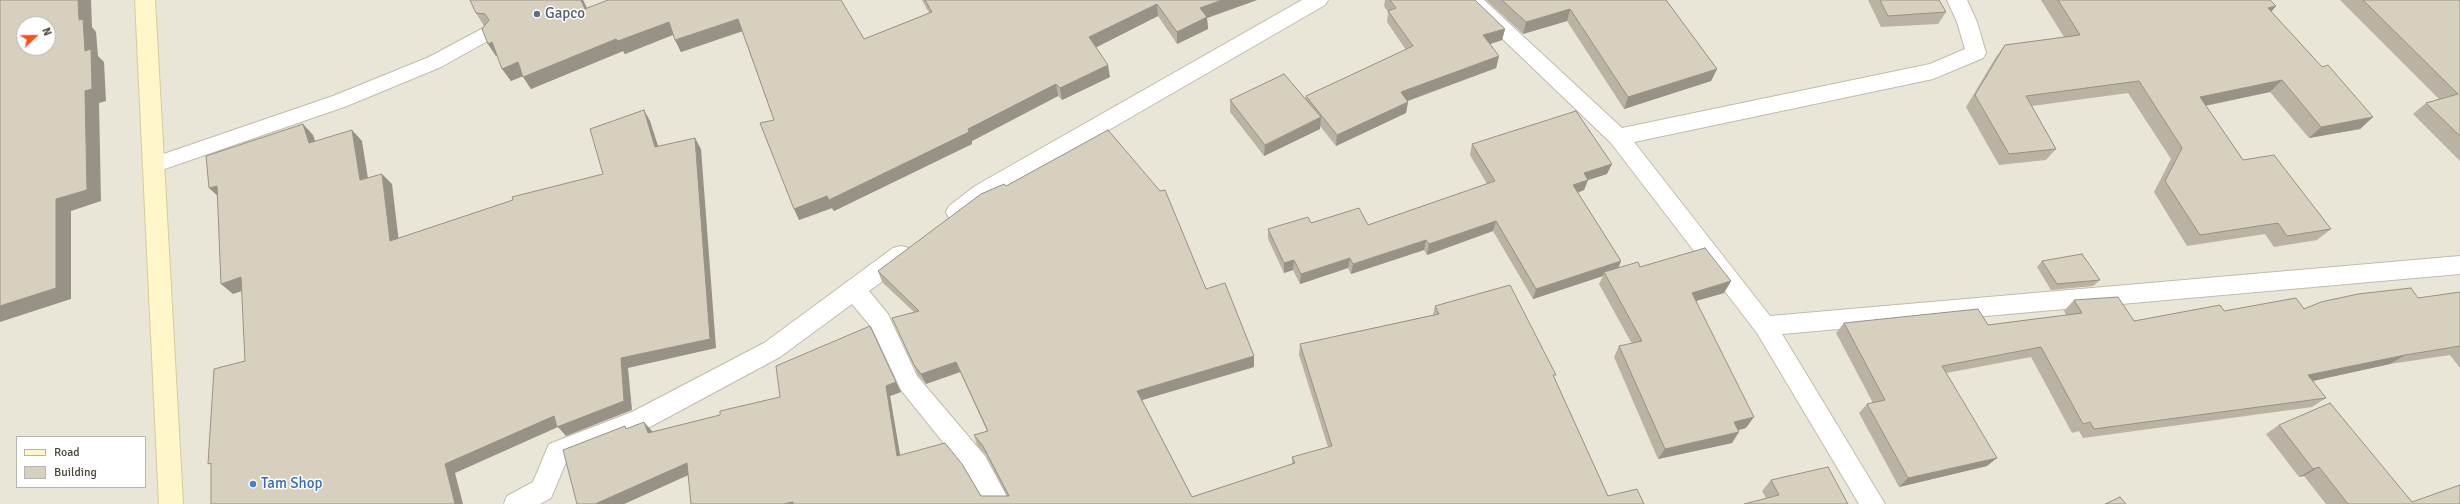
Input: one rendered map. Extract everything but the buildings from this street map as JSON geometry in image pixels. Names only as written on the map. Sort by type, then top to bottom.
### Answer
[{"type":"main road","points":[[145,0],[171,504]]},
{"type":"street","points":[[941,225],[983,192],[1318,0]]},
{"type":"street","points":[[1472,0],[1618,137],[1765,326],[1873,504]]},
{"type":"street","points":[[1618,137],[1933,71],[1976,53],[1967,22],[1957,0]]},
{"type":"street","points":[[516,504],[542,490],[558,452],[640,420],[772,350],[916,243]]},
{"type":"street","points":[[1765,326],[2460,265]]},
{"type":"street","points":[[854,290],[880,321],[909,384],[976,464],[999,504]]},
{"type":"lane","points":[[153,165],[340,101],[435,62],[487,33]]},
{"type":"shaded area","points":[[0,0],[2460,0],[2460,504],[0,504]]},
{"type":"place","name":"Gapco","points":[[537,14]]},
{"type":"place","name":"Tam Shop","points":[[253,484]]}]
